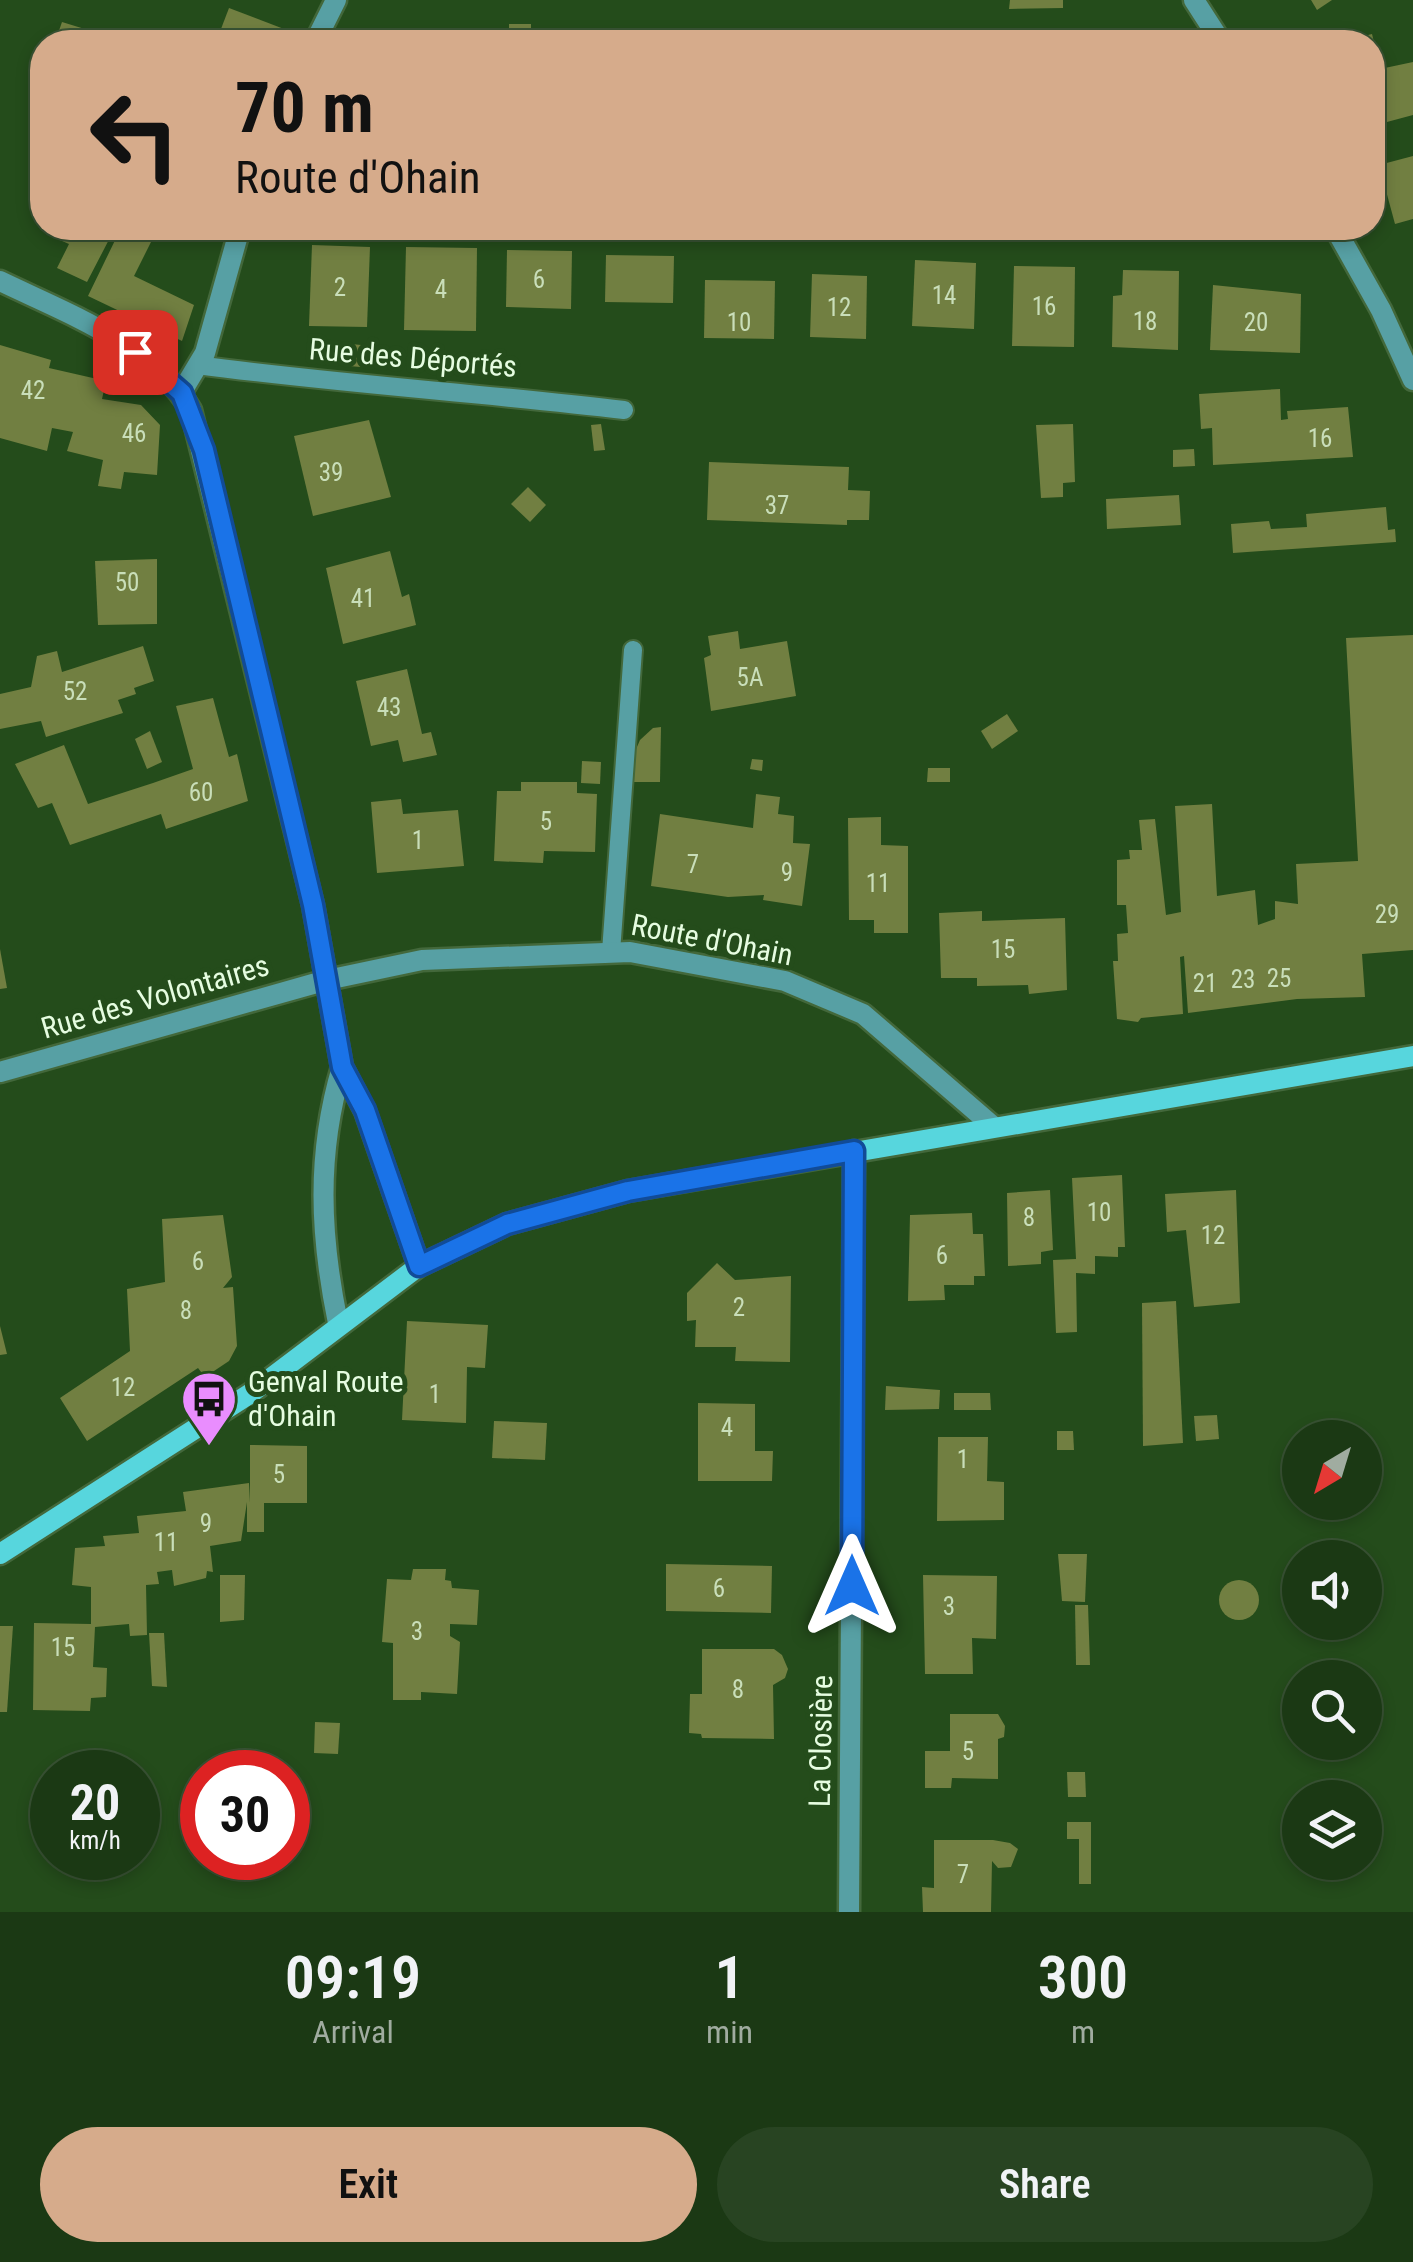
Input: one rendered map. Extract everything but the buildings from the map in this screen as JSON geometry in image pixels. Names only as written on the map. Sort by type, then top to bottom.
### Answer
[{"type":"main road","points":[[0,1554],[251,1393],[419,1266],[507,1224],[628,1191],[1413,1056]]},
{"type":"street","points":[[321,30],[336,0]]},
{"type":"street","points":[[1194,0],[1213,30]]},
{"type":"street","points":[[182,393],[205,353],[237,240]]},
{"type":"street","points":[[1341,240],[1382,310],[1413,380]]},
{"type":"street","points":[[0,282],[115,338],[182,393],[204,450],[327,980],[342,1067],[365,1110],[419,1266]]},
{"type":"street","name":"Route d'Ohain","points":[[327,980],[422,960],[611,952],[715,966],[784,981],[862,1014],[994,1127]]},
{"type":"street","name":"Rue des Volontaires","points":[[0,1072],[327,980]]},
{"type":"street","points":[[338,1324],[323,1248],[320,1180],[331,1104],[342,1067]]},
{"type":"street","name":"La Closière","points":[[849,1912],[854,1151]]},
{"type":"lane","name":"Rue des Déportés","points":[[196,365],[350,386],[490,394],[624,410]]},
{"type":"lane","name":"Route d'Ohain","points":[[611,952],[633,650]]},
{"type":"place","name":"Genval Route d'Ohain","points":[[209,1448]]},
{"type":"route","points":[[135,352],[182,393],[204,450],[313,905],[342,1067],[365,1110],[398,1215],[419,1266],[507,1224],[628,1191],[854,1151],[852,1586]]}]
